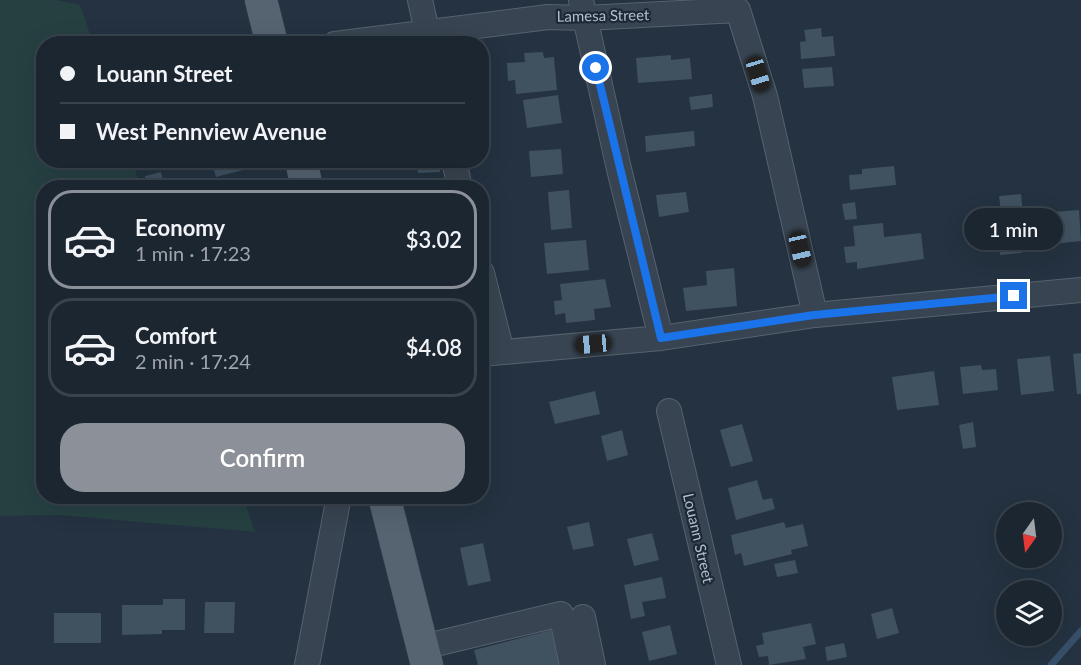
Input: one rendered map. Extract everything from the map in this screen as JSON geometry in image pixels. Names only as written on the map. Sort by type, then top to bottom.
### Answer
[{"type":"main road","points":[[261,0],[270,36]]},
{"type":"main road","points":[[386,504],[425,656]]},
{"type":"street","points":[[420,0],[428,36]]},
{"type":"street","points":[[583,9],[619,169],[661,338]]},
{"type":"street","name":"Lamesa Street","points":[[439,36],[583,9],[738,10],[765,96],[814,315]]},
{"type":"street","points":[[489,329],[492,353],[661,338],[814,315],[1081,290]]},
{"type":"street","name":"Louann Street","points":[[669,411],[729,665]]},
{"type":"street","points":[[307,665],[337,504]]},
{"type":"street","points":[[425,656],[561,614],[572,665]]},
{"type":"street","points":[[583,617],[593,665]]},
{"type":"green space","points":[[0,0],[56,0],[80,5],[91,36],[36,36],[36,168],[134,168],[139,180],[36,180],[36,504],[245,504],[255,532],[60,515],[0,516]]},
{"type":"building","points":[[821,28],[822,37],[833,36],[835,56],[801,59],[800,42],[806,41],[804,30]]},
{"type":"building","points":[[543,52],[544,58],[554,57],[557,90],[516,94],[515,80],[508,81],[507,63],[525,62],[524,53]]},
{"type":"building","points":[[671,55],[671,60],[690,58],[692,79],[638,83],[636,58]]},
{"type":"building","points":[[832,67],[834,86],[804,88],[802,69]]},
{"type":"building","points":[[712,94],[713,107],[691,110],[689,97]]},
{"type":"building","points":[[558,95],[562,123],[527,128],[523,100]]},
{"type":"building","points":[[694,131],[695,146],[646,152],[645,136]]},
{"type":"building","points":[[561,149],[563,174],[531,177],[529,151]]},
{"type":"building","points":[[894,166],[896,185],[850,190],[849,175],[862,174],[862,169]]},
{"type":"building","points":[[213,168],[247,168],[247,169],[216,177]]},
{"type":"building","points":[[418,168],[440,168],[440,172],[418,173]]},
{"type":"building","points":[[161,172],[163,180],[146,180],[145,176]]},
{"type":"building","points":[[569,190],[572,228],[551,230],[548,192]]},
{"type":"building","points":[[686,192],[689,212],[659,217],[656,195]]},
{"type":"building","points":[[1021,194],[1026,245],[1021,245],[1022,253],[1000,255],[999,247],[994,248],[991,220],[1002,219],[999,196]]},
{"type":"building","points":[[855,202],[857,219],[845,220],[842,204]]},
{"type":"building","points":[[1079,210],[1081,241],[1044,245],[1041,213]]},
{"type":"building","points":[[883,223],[884,237],[921,233],[924,259],[857,269],[857,262],[846,263],[844,247],[855,246],[853,226]]},
{"type":"building","points":[[586,240],[589,270],[547,274],[544,243]]},
{"type":"building","points":[[734,268],[737,306],[686,311],[683,288],[707,285],[706,271]]},
{"type":"building","points":[[605,279],[611,307],[594,309],[595,320],[566,323],[565,313],[555,315],[554,301],[562,300],[560,284]]},
{"type":"building","points":[[1081,353],[1081,394],[1077,394],[1073,354]]},
{"type":"building","points":[[1050,356],[1054,391],[1021,395],[1017,359]]},
{"type":"building","points":[[981,365],[982,370],[996,369],[998,390],[963,394],[960,367]]},
{"type":"building","points":[[934,371],[939,405],[897,410],[892,377]]},
{"type":"building","points":[[595,391],[600,414],[555,424],[549,402]]},
{"type":"building","points":[[973,422],[976,447],[963,449],[959,425]]},
{"type":"building","points":[[742,424],[753,461],[731,467],[720,430]]},
{"type":"building","points":[[622,430],[628,455],[607,461],[601,436]]},
{"type":"building","points":[[757,480],[763,500],[772,498],[775,509],[736,520],[728,488]]},
{"type":"building","points":[[589,522],[594,546],[573,550],[567,527]]},
{"type":"building","points":[[784,522],[786,528],[803,524],[808,546],[791,550],[792,554],[744,566],[741,553],[735,555],[731,535]]},
{"type":"building","points":[[652,533],[659,560],[634,566],[627,539]]},
{"type":"building","points":[[483,543],[491,581],[468,586],[460,548]]},
{"type":"building","points":[[795,560],[798,573],[777,577],[774,564]]},
{"type":"building","points":[[662,577],[666,598],[642,602],[645,616],[631,619],[624,585]]},
{"type":"building","points":[[163,599],[185,599],[185,630],[162,630],[162,634],[122,635],[122,605],[163,605]]},
{"type":"building","points":[[205,602],[235,602],[234,633],[204,633]]},
{"type":"building","points":[[892,608],[899,633],[877,639],[871,614]]},
{"type":"building","points":[[54,613],[101,613],[101,643],[54,643]]},
{"type":"building","points":[[811,623],[816,644],[803,647],[806,659],[769,665],[768,656],[759,657],[756,646],[764,644],[762,633]]},
{"type":"building","points":[[670,625],[677,654],[649,661],[642,632]]},
{"type":"building","points":[[551,630],[560,665],[478,665],[474,650]]},
{"type":"building","points":[[844,643],[847,657],[827,661],[825,647]]},
{"type":"waterway","points":[[1051,665],[1081,631]]},
{"type":"route","points":[[596,68],[661,338],[814,315],[1014,296]]}]
